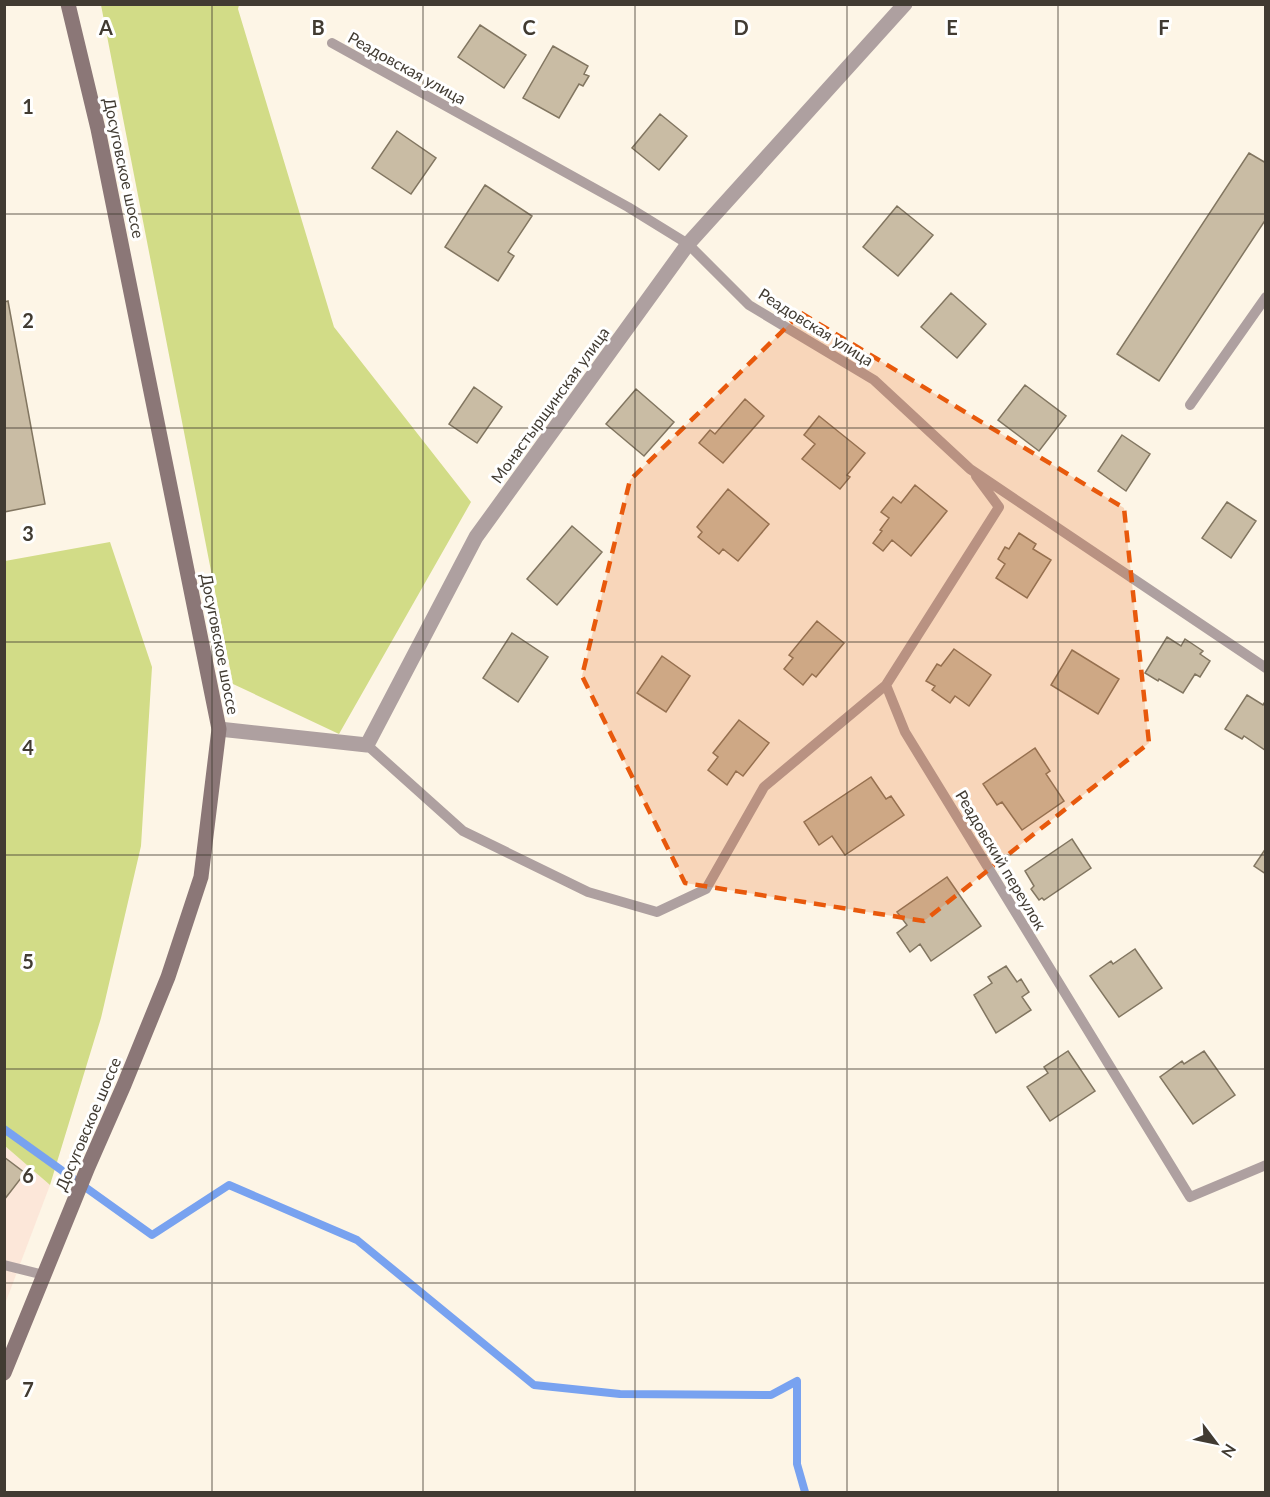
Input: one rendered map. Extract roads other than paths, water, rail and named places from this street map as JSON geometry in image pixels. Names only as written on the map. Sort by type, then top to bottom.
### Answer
[{"type":"main road","name":"Досуговское шоссе","points":[[4,1373],[168,977],[201,877],[219,729],[98,129],[69,4]]},
{"type":"street","name":"Монастырщинская улица","points":[[366,745],[476,537],[688,244],[905,4]]},
{"type":"street","points":[[219,729],[366,745]]},
{"type":"lane","name":"Реадовская улица","points":[[332,44],[628,207],[688,244],[749,305],[874,380],[970,468],[1266,668]]},
{"type":"lane","points":[[1190,405],[1266,297]]},
{"type":"lane","points":[[366,745],[463,831],[588,892],[657,912],[706,889],[764,787],[886,686],[999,507],[970,468]]},
{"type":"lane","name":"Реадовский переулок","points":[[886,686],[905,732],[1190,1197],[1266,1165]]},
{"type":"lane","points":[[4,1265],[44,1275]]},
{"type":"waterway","points":[[4,1129],[152,1235],[229,1185],[357,1240],[534,1385],[620,1394],[771,1395],[797,1381],[797,1464],[805,1492]]}]
